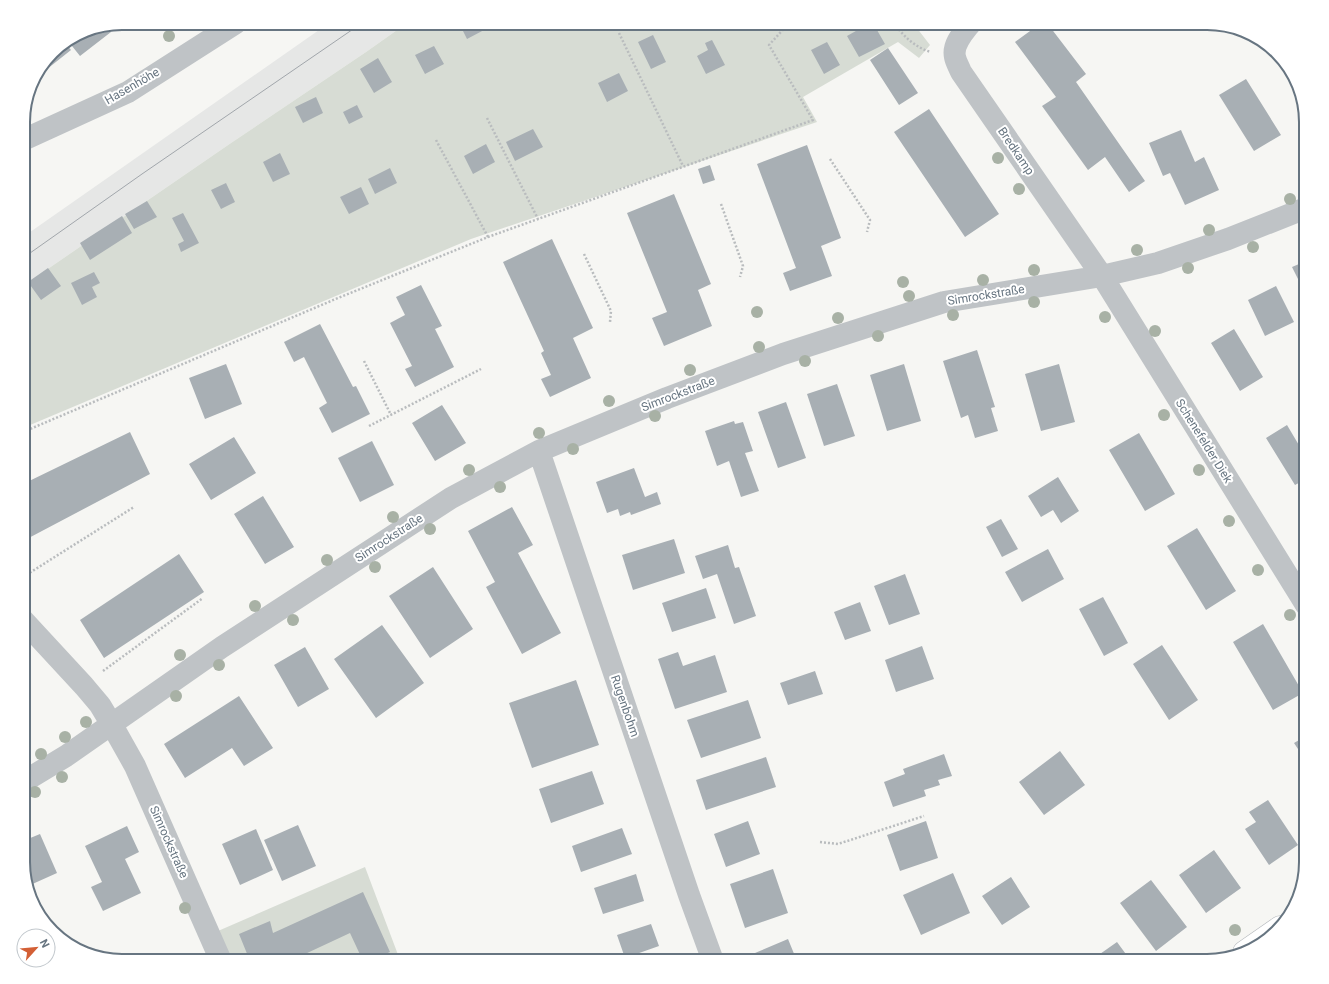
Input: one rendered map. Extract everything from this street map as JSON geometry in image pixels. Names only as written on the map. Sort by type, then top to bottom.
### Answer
[{"type":"street","name":"Hasenhöhe","points":[[30,137],[128,92],[210,30]]},
{"type":"street","points":[[955,58],[954,51],[957,44],[967,30]]},
{"type":"street","name":"Bredkamp","points":[[955,58],[961,72],[1102,276]]},
{"type":"street","name":"Simrockstraße","points":[[30,778],[112,725],[222,647],[444,502],[539,450],[667,398],[772,358],[944,302],[1102,276],[1158,263],[1228,239],[1299,211]]},
{"type":"street","name":"Schenefelder Diek","points":[[1102,276],[1299,594]]},
{"type":"street","name":"Rugenbohm","points":[[539,450],[710,954]]},
{"type":"street","name":"Simrockstraße","points":[[30,628],[100,705],[112,725],[135,766],[218,954]]},
{"type":"path","points":[[30,429],[488,237],[812,120],[769,45],[783,30]]},
{"type":"path","points":[[899,30],[903,36],[925,50],[955,58]]},
{"type":"path","points":[[619,33],[683,166]]},
{"type":"path","points":[[487,118],[538,219]]},
{"type":"path","points":[[436,140],[488,237]]},
{"type":"path","points":[[830,159],[870,220],[867,232]]},
{"type":"path","points":[[721,204],[743,266],[740,276]]},
{"type":"path","points":[[584,254],[611,311],[610,322]]},
{"type":"path","points":[[427,262],[429,267]]},
{"type":"path","points":[[364,361],[391,415]]},
{"type":"path","points":[[369,426],[481,369]]},
{"type":"path","points":[[30,573],[134,507]]},
{"type":"path","points":[[84,686],[203,598]]},
{"type":"path","points":[[820,842],[838,844],[924,816]]},
{"type":"shaded area","points":[[319,30],[397,30],[30,281],[30,232]]},
{"type":"shaded area","points":[[397,30],[918,30],[930,45],[919,58],[898,42],[803,97],[817,122],[471,239],[30,425],[30,281]]},
{"type":"shaded area","points":[[365,867],[398,954],[228,954],[218,931]]},
{"type":"building","points":[[462,30],[484,30],[467,39]]},
{"type":"building","points":[[858,30],[877,30],[885,44],[859,57],[847,36]]},
{"type":"building","points":[[1031,30],[1052,30],[1086,74],[1076,82],[1145,181],[1129,192],[1105,157],[1088,170],[1042,106],[1056,97],[1015,42]]},
{"type":"building","points":[[110,31],[111,32],[80,56],[71,45],[87,37]]},
{"type":"building","points":[[653,35],[666,62],[651,69],[638,42]]},
{"type":"building","points":[[712,40],[725,65],[706,74],[697,56],[708,50],[705,43]]},
{"type":"building","points":[[827,42],[840,65],[824,74],[811,50]]},
{"type":"building","points":[[434,46],[444,64],[425,74],[415,55]]},
{"type":"building","points":[[69,47],[71,50],[47,69],[66,49]]},
{"type":"building","points":[[888,48],[918,93],[899,105],[870,60]]},
{"type":"building","points":[[378,58],[392,82],[374,93],[360,69]]},
{"type":"building","points":[[619,73],[628,91],[607,102],[598,83]]},
{"type":"building","points":[[1246,79],[1281,135],[1254,151],[1219,95]]},
{"type":"building","points":[[316,97],[323,113],[303,123],[295,107]]},
{"type":"building","points":[[357,105],[363,117],[349,124],[343,112]]},
{"type":"building","points":[[929,109],[999,214],[965,237],[894,132]]},
{"type":"building","points":[[533,129],[543,147],[515,161],[506,142]]},
{"type":"building","points":[[1181,130],[1195,162],[1204,157],[1219,190],[1185,205],[1170,173],[1163,176],[1149,143]]},
{"type":"building","points":[[486,144],[495,162],[473,174],[464,156]]},
{"type":"building","points":[[807,145],[841,238],[821,246],[832,276],[790,291],[783,273],[796,268],[757,164]]},
{"type":"building","points":[[280,153],[290,174],[273,182],[263,162]]},
{"type":"building","points":[[710,165],[715,180],[703,184],[698,169]]},
{"type":"building","points":[[390,168],[397,183],[375,194],[368,179]]},
{"type":"building","points":[[226,183],[235,202],[221,209],[211,190]]},
{"type":"building","points":[[361,187],[369,204],[349,214],[340,197]]},
{"type":"building","points":[[674,194],[711,284],[698,290],[712,326],[664,346],[652,318],[667,312],[627,213]]},
{"type":"building","points":[[147,201],[157,217],[134,229],[125,214]]},
{"type":"building","points":[[183,213],[199,243],[181,252],[178,244],[184,241],[172,218]]},
{"type":"building","points":[[122,216],[132,233],[90,260],[80,243]]},
{"type":"building","points":[[552,239],[593,328],[573,338],[591,378],[550,397],[541,379],[551,375],[541,353],[544,351],[503,262]]},
{"type":"building","points":[[1299,264],[1299,281],[1292,267]]},
{"type":"building","points":[[48,268],[61,286],[41,300],[30,285],[30,281]]},
{"type":"building","points":[[94,272],[100,283],[92,287],[97,297],[82,305],[71,283]]},
{"type":"building","points":[[421,285],[442,326],[435,329],[454,367],[415,387],[405,369],[412,366],[390,323],[405,315],[396,297]]},
{"type":"building","points":[[1276,286],[1294,322],[1265,336],[1248,300]]},
{"type":"building","points":[[320,324],[353,387],[356,386],[370,414],[332,433],[319,408],[327,403],[304,357],[294,362],[284,342]]},
{"type":"building","points":[[1234,329],[1263,377],[1240,391],[1211,343]]},
{"type":"building","points":[[977,350],[995,407],[991,408],[998,431],[975,438],[968,415],[961,418],[943,361]]},
{"type":"building","points":[[226,364],[242,404],[205,419],[189,378]]},
{"type":"building","points":[[904,364],[921,421],[887,431],[870,375]]},
{"type":"building","points":[[1059,364],[1075,422],[1041,431],[1025,374]]},
{"type":"building","points":[[837,384],[855,436],[824,446],[807,394]]},
{"type":"building","points":[[786,402],[806,458],[778,468],[758,412]]},
{"type":"building","points":[[442,405],[466,443],[435,461],[412,423]]},
{"type":"building","points":[[734,421],[735,424],[743,422],[753,451],[745,453],[759,491],[741,497],[729,461],[717,466],[705,431]]},
{"type":"building","points":[[1287,425],[1299,445],[1299,483],[1295,485],[1266,438]]},
{"type":"building","points":[[130,432],[150,474],[30,537],[30,481]]},
{"type":"building","points":[[1139,433],[1175,494],[1145,511],[1109,450]]},
{"type":"building","points":[[234,437],[256,473],[211,500],[189,464]]},
{"type":"building","points":[[372,441],[394,485],[360,502],[338,458]]},
{"type":"building","points":[[634,468],[645,497],[657,492],[661,504],[631,515],[630,512],[620,516],[618,509],[607,513],[596,482]]},
{"type":"building","points":[[1058,477],[1079,511],[1061,523],[1053,510],[1041,517],[1028,496]]},
{"type":"building","points":[[263,496],[294,547],[265,564],[234,514]]},
{"type":"building","points":[[512,507],[533,545],[518,553],[561,633],[522,654],[486,587],[495,582],[468,531]]},
{"type":"building","points":[[1001,519],[1018,549],[1002,557],[986,527]]},
{"type":"building","points":[[1197,528],[1236,591],[1206,610],[1167,546]]},
{"type":"building","points":[[674,539],[685,573],[633,590],[622,555]]},
{"type":"building","points":[[728,545],[735,568],[739,567],[756,616],[734,624],[717,574],[703,579],[695,556]]},
{"type":"building","points":[[1048,549],[1064,579],[1022,602],[1005,572]]},
{"type":"building","points":[[179,554],[204,592],[104,658],[80,620]]},
{"type":"building","points":[[433,567],[473,629],[430,658],[389,596]]},
{"type":"building","points":[[905,574],[920,614],[889,625],[874,586]]},
{"type":"building","points":[[706,588],[716,618],[672,632],[662,603]]},
{"type":"building","points":[[1103,597],[1128,643],[1104,656],[1079,609]]},
{"type":"building","points":[[860,602],[871,631],[845,640],[834,612]]},
{"type":"building","points":[[1263,624],[1299,686],[1299,695],[1273,710],[1233,642]]},
{"type":"building","points":[[382,625],[424,683],[376,718],[334,659]]},
{"type":"building","points":[[1162,645],[1198,700],[1169,720],[1133,664]]},
{"type":"building","points":[[922,646],[934,679],[896,692],[885,660]]},
{"type":"building","points":[[305,647],[329,689],[298,707],[274,665]]},
{"type":"building","points":[[678,652],[683,666],[715,655],[727,692],[675,709],[658,659]]},
{"type":"building","points":[[815,671],[823,694],[788,705],[780,683]]},
{"type":"building","points":[[576,680],[599,745],[532,768],[509,703]]},
{"type":"building","points":[[239,696],[273,748],[244,766],[232,748],[185,778],[164,744]]},
{"type":"building","points":[[748,700],[761,738],[701,758],[687,720]]},
{"type":"building","points":[[1299,740],[1299,750],[1294,743]]},
{"type":"building","points":[[1060,751],[1085,785],[1044,815],[1019,782]]},
{"type":"building","points":[[944,754],[952,776],[938,780],[940,785],[924,790],[926,796],[893,807],[884,782],[905,774],[903,769]]},
{"type":"building","points":[[766,757],[776,787],[706,810],[696,780]]},
{"type":"building","points":[[592,771],[604,804],[551,823],[539,789]]},
{"type":"building","points":[[1268,800],[1298,845],[1269,865],[1245,829],[1256,822],[1249,812]]},
{"type":"building","points":[[748,821],[760,854],[726,867],[714,834]]},
{"type":"building","points":[[926,821],[938,858],[900,871],[887,835]]},
{"type":"building","points":[[298,825],[316,866],[282,881],[264,840]]},
{"type":"building","points":[[127,826],[139,852],[125,859],[141,893],[103,911],[91,887],[102,882],[85,846]]},
{"type":"building","points":[[622,828],[632,854],[581,872],[572,846]]},
{"type":"building","points":[[256,829],[273,870],[240,885],[222,844]]},
{"type":"building","points":[[40,834],[57,873],[33,884],[30,868],[30,838]]},
{"type":"building","points":[[1214,850],[1241,888],[1206,913],[1179,875]]},
{"type":"building","points":[[773,869],[788,913],[745,928],[730,884]]},
{"type":"building","points":[[953,873],[970,913],[921,935],[903,895]]},
{"type":"building","points":[[636,874],[644,901],[603,914],[594,888]]},
{"type":"building","points":[[1011,877],[1030,907],[1002,925],[982,896]]},
{"type":"building","points":[[1151,880],[1187,927],[1156,951],[1120,903]]},
{"type":"building","points":[[363,892],[390,952],[385,954],[360,954],[350,933],[305,954],[247,954],[239,934],[270,921],[273,933]]},
{"type":"building","points":[[651,924],[659,946],[636,954],[624,954],[617,935]]},
{"type":"building","points":[[788,939],[794,954],[755,954]]},
{"type":"building","points":[[1117,942],[1126,954],[1100,954]]},
{"type":"tram line","points":[[30,253],[352,30]]}]
